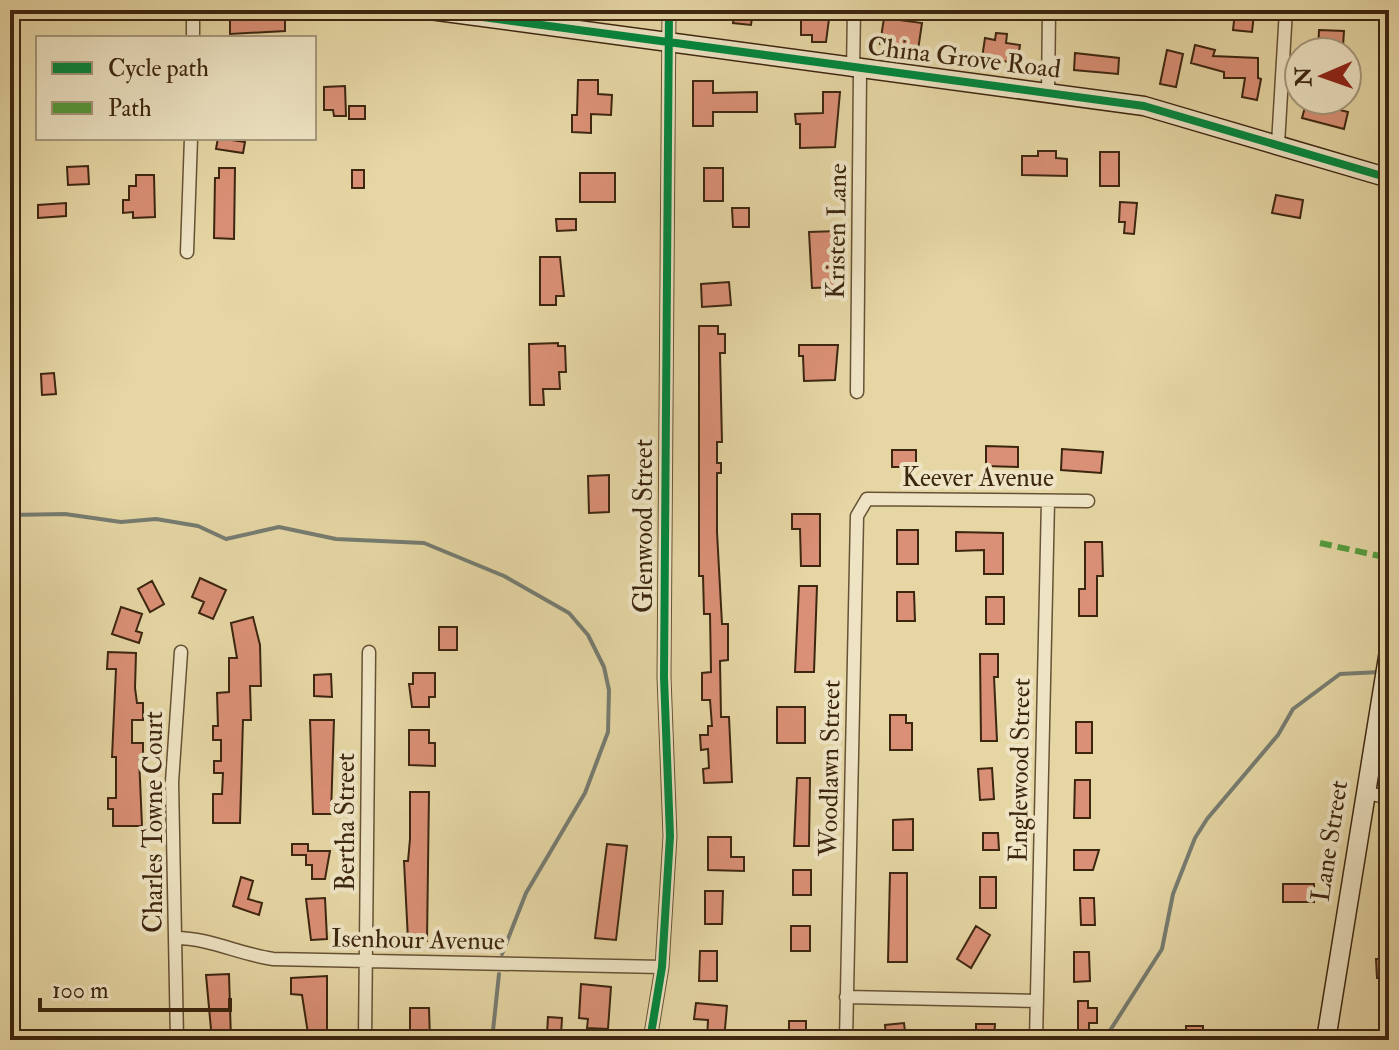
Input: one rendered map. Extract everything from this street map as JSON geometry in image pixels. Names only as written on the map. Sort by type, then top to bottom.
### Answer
[{"type":"street","points":[[193,10],[193,36]]},
{"type":"street","name":"China Grove Road","points":[[430,10],[857,70],[1144,106],[1389,178]]},
{"type":"street","name":"Glenwood Street","points":[[650,1040],[662,967],[670,836],[664,677],[669,10]]},
{"type":"street","name":"Kristen Lane","points":[[854,10],[857,70],[857,392]]},
{"type":"street","points":[[1048,95],[1049,10]]},
{"type":"street","points":[[1278,144],[1286,10]]},
{"type":"street","points":[[187,252],[191,140]]},
{"type":"street","name":"Keever Avenue","points":[[867,499],[1088,501]]},
{"type":"street","name":"Woodlawn Street","points":[[846,1040],[857,516],[867,499]]},
{"type":"street","name":"Englewood Street","points":[[1036,1040],[1048,501]]},
{"type":"street","name":"Lane Street","points":[[1326,1040],[1389,651]]},
{"type":"street","name":"Charles Towne Court","points":[[177,1040],[172,782],[181,652]]},
{"type":"street","name":"Bertha Street","points":[[365,1040],[369,652]]},
{"type":"street","points":[[1364,793],[1389,797]]},
{"type":"street","name":"Isenhour Avenue","points":[[176,938],[201,938],[248,955],[273,959],[662,967]]},
{"type":"street","points":[[846,997],[1037,1001]]},
{"type":"building","points":[[230,10],[285,12],[285,31],[230,34]]},
{"type":"building","points":[[735,10],[753,10],[751,25],[733,23]]},
{"type":"building","points":[[1235,12],[1254,14],[1252,32],[1233,30]]},
{"type":"building","points":[[884,18],[922,23],[918,50],[880,44]]},
{"type":"building","points":[[801,19],[829,19],[826,42],[812,42],[812,35],[801,35]]},
{"type":"building","points":[[1319,30],[1344,31],[1344,36],[1319,36]]},
{"type":"building","points":[[996,33],[1007,34],[1006,43],[1020,45],[1017,63],[982,58],[985,38],[995,40]]},
{"type":"building","points":[[1195,45],[1215,50],[1213,56],[1258,58],[1258,78],[1261,79],[1257,100],[1242,97],[1245,78],[1224,78],[1224,72],[1191,63]]},
{"type":"building","points":[[1167,50],[1183,54],[1176,87],[1160,84]]},
{"type":"building","points":[[1075,53],[1119,58],[1118,74],[1074,70]]},
{"type":"building","points":[[578,80],[598,80],[598,94],[612,95],[611,115],[591,114],[591,133],[572,132],[572,115],[577,115]]},
{"type":"building","points":[[693,81],[713,81],[713,93],[757,92],[757,112],[713,112],[713,126],[693,126]]},
{"type":"building","points":[[345,86],[346,116],[334,116],[333,110],[324,110],[324,87]]},
{"type":"building","points":[[823,92],[840,92],[835,147],[800,148],[800,124],[796,124],[795,114],[823,113]]},
{"type":"building","points":[[349,106],[365,106],[365,119],[349,119]]},
{"type":"building","points":[[1303,116],[1347,116],[1344,129]]},
{"type":"building","points":[[218,140],[245,142],[243,153],[216,149]]},
{"type":"building","points":[[1038,151],[1056,151],[1056,158],[1067,159],[1067,176],[1022,175],[1022,156],[1038,156]]},
{"type":"building","points":[[1100,152],[1119,152],[1119,186],[1100,186]]},
{"type":"building","points":[[88,166],[89,184],[68,185],[67,167]]},
{"type":"building","points":[[219,168],[235,168],[234,239],[214,238],[215,178],[219,178]]},
{"type":"building","points":[[704,168],[723,168],[723,201],[704,201]]},
{"type":"building","points":[[352,170],[364,170],[364,188],[352,188]]},
{"type":"building","points":[[580,173],[615,173],[615,202],[580,202]]},
{"type":"building","points":[[136,175],[154,175],[155,217],[133,218],[133,212],[123,213],[123,200],[129,200],[129,186],[136,186]]},
{"type":"building","points":[[1276,195],[1303,200],[1300,218],[1272,213]]},
{"type":"building","points":[[1120,202],[1137,203],[1134,234],[1124,233],[1125,222],[1119,222]]},
{"type":"building","points":[[66,203],[66,216],[38,218],[38,205]]},
{"type":"building","points":[[732,208],[749,208],[749,227],[733,227]]},
{"type":"building","points":[[556,219],[576,219],[576,230],[557,231]]},
{"type":"building","points":[[839,231],[839,287],[812,288],[809,232]]},
{"type":"building","points":[[540,257],[560,257],[564,296],[556,296],[556,305],[540,305]]},
{"type":"building","points":[[729,282],[731,305],[702,307],[701,284]]},
{"type":"building","points":[[699,326],[718,326],[718,334],[725,334],[725,353],[720,353],[722,442],[717,442],[717,463],[721,463],[721,473],[717,473],[717,532],[722,624],[728,624],[728,660],[720,661],[721,717],[729,717],[732,782],[704,783],[703,769],[709,768],[708,749],[701,750],[700,735],[708,735],[708,726],[712,726],[710,700],[702,700],[702,673],[711,672],[710,614],[704,614],[703,576],[699,576]]},
{"type":"building","points":[[558,343],[558,346],[565,346],[566,372],[559,372],[560,389],[543,389],[544,405],[530,405],[529,344]]},
{"type":"building","points":[[799,345],[838,345],[835,380],[804,381],[803,356],[799,356]]},
{"type":"building","points":[[54,373],[56,394],[42,395],[41,374]]},
{"type":"building","points":[[986,446],[1018,447],[1018,467],[986,466]]},
{"type":"building","points":[[1062,449],[1103,452],[1101,473],[1061,470]]},
{"type":"building","points":[[892,450],[916,450],[916,467],[892,467]]},
{"type":"building","points":[[609,475],[609,512],[589,513],[588,476]]},
{"type":"building","points":[[792,514],[820,514],[820,566],[801,566],[800,529],[792,529]]},
{"type":"building","points":[[897,530],[918,530],[918,564],[897,564]]},
{"type":"building","points":[[956,532],[1003,533],[1003,574],[984,574],[984,550],[956,551]]},
{"type":"building","points":[[1085,542],[1102,542],[1103,576],[1097,576],[1097,616],[1079,616],[1079,589],[1085,589]]},
{"type":"building","points":[[200,578],[226,590],[213,619],[199,613],[204,602],[192,597]]},
{"type":"building","points":[[152,581],[164,604],[150,612],[138,589]]},
{"type":"building","points":[[799,586],[817,586],[814,672],[795,672]]},
{"type":"building","points":[[897,592],[914,592],[915,621],[897,621]]},
{"type":"building","points":[[986,597],[1004,597],[1004,624],[986,624]]},
{"type":"building","points":[[121,607],[142,614],[136,631],[142,633],[139,643],[112,634]]},
{"type":"building","points":[[253,617],[260,645],[261,686],[250,686],[251,720],[243,720],[240,823],[213,823],[213,794],[222,794],[223,773],[214,773],[214,761],[221,761],[221,740],[213,740],[213,726],[218,726],[217,693],[229,692],[229,658],[237,658],[231,623]]},
{"type":"building","points":[[439,627],[457,627],[457,650],[439,650]]},
{"type":"building","points":[[108,652],[136,653],[135,688],[137,703],[143,703],[143,720],[132,720],[132,743],[143,743],[143,757],[139,757],[142,826],[113,826],[113,809],[108,809],[108,798],[116,798],[116,757],[112,757],[116,669],[107,669]]},
{"type":"building","points":[[980,654],[998,654],[998,677],[994,677],[997,741],[981,741]]},
{"type":"building","points":[[413,673],[435,673],[435,697],[429,697],[429,707],[412,707],[409,684],[413,684]]},
{"type":"building","points":[[331,674],[332,697],[314,696],[314,675]]},
{"type":"building","points":[[777,707],[805,707],[805,743],[777,743]]},
{"type":"building","points":[[890,715],[906,715],[906,723],[912,723],[912,750],[890,750]]},
{"type":"building","points":[[310,720],[334,720],[331,814],[313,814]]},
{"type":"building","points":[[1076,722],[1092,722],[1092,753],[1076,753]]},
{"type":"building","points":[[409,730],[429,730],[429,743],[435,743],[435,766],[409,765]]},
{"type":"building","points":[[992,768],[994,799],[980,800],[978,769]]},
{"type":"building","points":[[797,778],[810,778],[809,846],[794,846]]},
{"type":"building","points":[[1075,780],[1090,780],[1090,818],[1074,818]]},
{"type":"building","points":[[410,792],[429,792],[427,941],[408,940],[404,861],[408,861],[410,839]]},
{"type":"building","points":[[913,819],[913,850],[893,850],[893,820]]},
{"type":"building","points":[[983,833],[998,833],[999,850],[983,850]]},
{"type":"building","points":[[708,837],[731,837],[731,857],[744,857],[744,871],[708,870]]},
{"type":"building","points":[[292,844],[308,844],[308,851],[330,851],[325,879],[312,879],[312,865],[306,865],[306,855],[292,855]]},
{"type":"building","points":[[607,844],[627,846],[616,940],[595,938]]},
{"type":"building","points":[[1074,850],[1099,850],[1093,870],[1074,870]]},
{"type":"building","points":[[1379,857],[1389,857],[1389,892],[1379,892]]},
{"type":"building","points":[[793,870],[811,870],[811,895],[793,895]]},
{"type":"building","points":[[890,873],[907,873],[907,962],[888,962]]},
{"type":"building","points":[[241,877],[253,881],[248,899],[262,903],[259,915],[233,906]]},
{"type":"building","points":[[980,877],[996,877],[996,908],[980,908]]},
{"type":"building","points":[[1283,884],[1314,884],[1314,902],[1283,902]]},
{"type":"building","points":[[705,891],[723,891],[722,924],[705,924]]},
{"type":"building","points":[[325,898],[327,939],[311,940],[306,899]]},
{"type":"building","points":[[1080,898],[1094,898],[1095,925],[1081,925]]},
{"type":"building","points":[[791,926],[810,926],[810,951],[791,951]]},
{"type":"building","points":[[976,926],[990,935],[971,968],[957,959]]},
{"type":"building","points":[[700,951],[717,951],[717,981],[699,981]]},
{"type":"building","points":[[1074,952],[1089,952],[1090,981],[1074,982]]},
{"type":"building","points":[[1376,959],[1389,959],[1389,978],[1377,978]]},
{"type":"building","points":[[229,974],[231,1040],[212,1040],[206,975]]},
{"type":"building","points":[[327,976],[327,1040],[309,1040],[302,995],[291,994],[291,978]]},
{"type":"building","points":[[581,984],[611,987],[608,1029],[587,1028],[588,1019],[579,1018]]},
{"type":"building","points":[[1078,1001],[1088,1001],[1088,1008],[1097,1008],[1097,1023],[1089,1023],[1089,1035],[1078,1035]]},
{"type":"building","points":[[696,1003],[727,1006],[724,1040],[707,1040],[708,1020],[694,1019]]},
{"type":"building","points":[[410,1008],[429,1008],[430,1040],[410,1040]]},
{"type":"building","points":[[548,1017],[562,1018],[561,1035],[547,1034]]},
{"type":"building","points":[[789,1021],[806,1021],[806,1040],[789,1040]]},
{"type":"building","points":[[904,1023],[906,1040],[886,1040],[885,1025]]},
{"type":"building","points":[[976,1024],[995,1024],[994,1040],[976,1040]]},
{"type":"building","points":[[1186,1026],[1203,1026],[1203,1040],[1186,1040]]},
{"type":"waterway","points":[[10,515],[65,514],[121,522],[156,519],[198,526],[226,539],[279,527],[336,539],[424,543],[504,576],[569,613],[588,635],[604,667],[609,690],[608,732],[585,793],[526,893],[502,954]]},
{"type":"waterway","points":[[1104,1040],[1162,949],[1173,894],[1195,838],[1207,819],[1278,735],[1293,709],[1340,674],[1380,672]]},
{"type":"waterway","points":[[492,1040],[499,974]]},
{"type":"marked path","points":[[1320,543],[1389,558]]},
{"type":"cycle path","points":[[430,10],[1144,106],[1389,178]]},
{"type":"cycle path","points":[[650,1040],[662,967],[670,836],[664,677],[669,10]]}]
